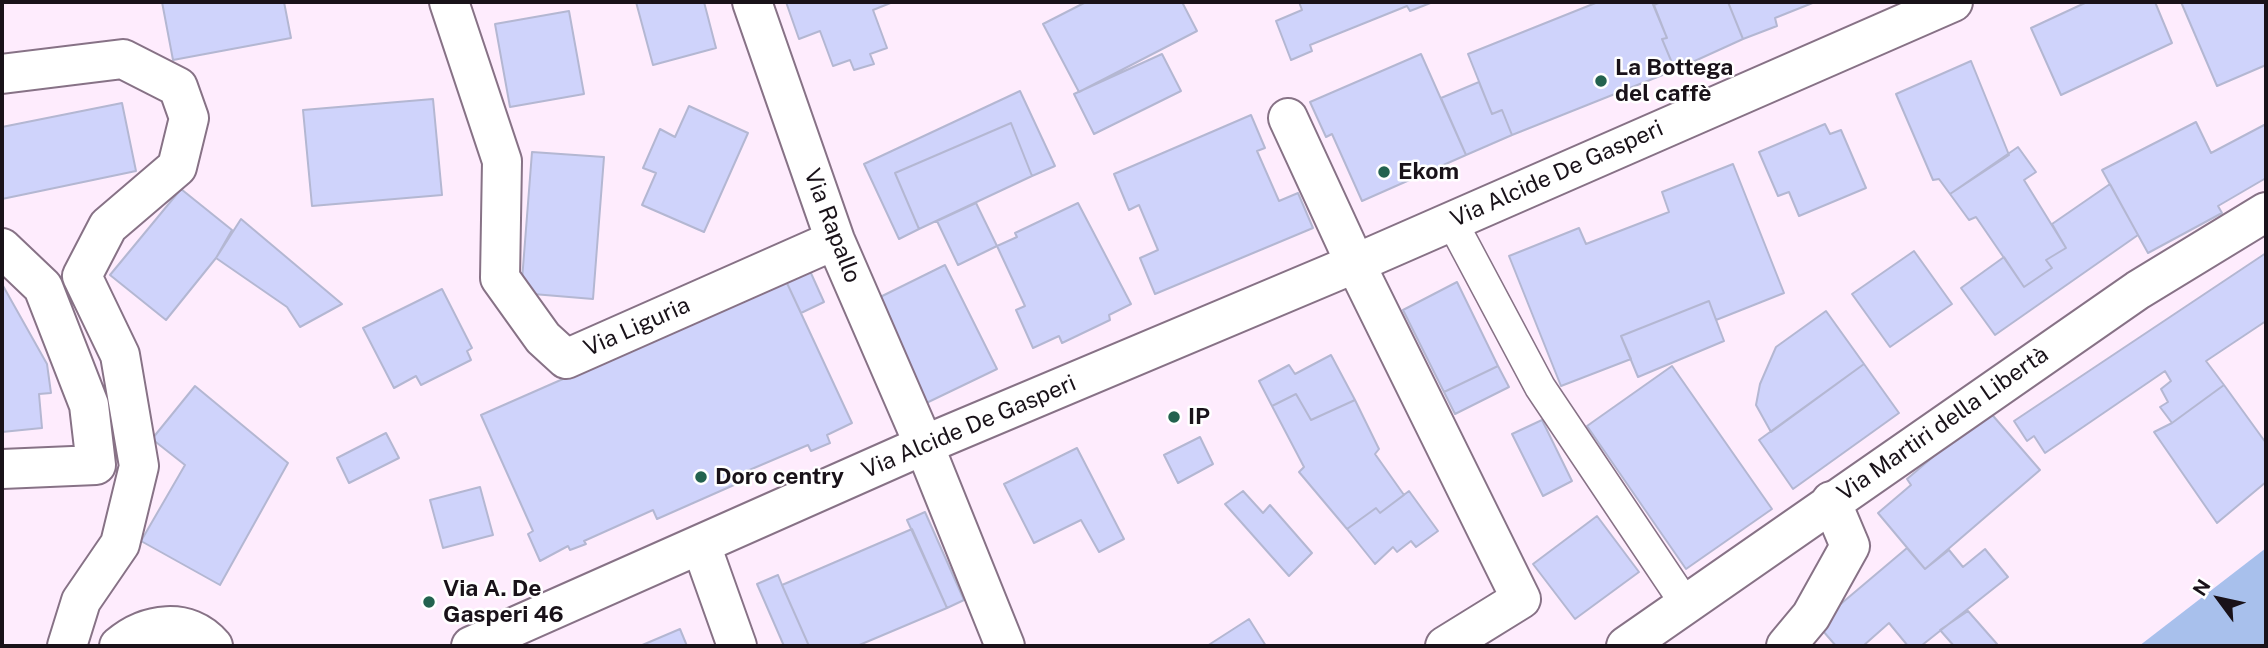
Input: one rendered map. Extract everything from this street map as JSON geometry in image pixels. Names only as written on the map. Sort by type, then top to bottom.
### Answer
[{"type":"street","name":"Via Liguria","points":[[450,2],[502,160],[500,278],[543,338],[566,359],[835,240]]},
{"type":"street","name":"Via Rapallo","points":[[752,2],[835,240],[924,445],[1005,646]]},
{"type":"street","name":"Via Alcide De Gasperi","points":[[471,646],[924,445],[1355,263],[1953,2]]},
{"type":"street","points":[[2,74],[123,59],[178,87],[189,118],[177,167],[108,226],[82,276],[120,355],[139,466],[120,544],[81,601],[66,646]]},
{"type":"street","points":[[1288,118],[1355,263],[1521,599],[1445,646]]},
{"type":"street","name":"Via Martiri della Libertà","points":[[1626,646],[2138,290],[2266,212]]},
{"type":"street","points":[[1451,220],[1540,387],[1685,603]]},
{"type":"street","points":[[2,248],[43,287],[89,405],[96,465],[2,469]]},
{"type":"street","points":[[1786,646],[1811,616],[1850,546],[1831,501]]},
{"type":"street","points":[[701,545],[737,646]]},
{"type":"street","points":[[119,646],[135,632],[176,624],[207,638],[213,646]]},
{"type":"water","points":[[2266,548],[2266,646],[2139,646]]},
{"type":"building","points":[[162,2],[284,2],[291,38],[173,60]]},
{"type":"building","points":[[636,2],[704,2],[716,48],[653,65]]},
{"type":"building","points":[[786,2],[893,2],[873,10],[887,48],[870,54],[874,64],[854,70],[850,60],[833,66],[820,31],[799,39]]},
{"type":"building","points":[[1086,2],[1182,2],[1197,31],[1079,92],[1043,24]]},
{"type":"building","points":[[1299,2],[1433,2],[1410,11],[1407,6],[1310,45],[1312,51],[1291,60],[1276,21],[1302,10]]},
{"type":"building","points":[[1598,2],[1652,2],[1667,38],[1662,39],[1675,70],[1512,135],[1502,110],[1492,114],[1468,54]]},
{"type":"building","points":[[1661,2],[1728,2],[1743,39],[1675,70],[1662,39],[1667,38],[1654,5]]},
{"type":"building","points":[[1728,2],[1815,2],[1775,18],[1777,26],[1743,39]]},
{"type":"building","points":[[2087,2],[2155,2],[2172,43],[2061,95],[2031,28]]},
{"type":"building","points":[[2181,2],[2266,2],[2266,65],[2217,86]]},
{"type":"building","points":[[569,11],[584,94],[510,107],[495,24]]},
{"type":"building","points":[[1162,54],[1181,91],[1094,134],[1074,94]]},
{"type":"building","points":[[1421,54],[1466,155],[1362,201],[1332,134],[1326,137],[1310,102]]},
{"type":"building","points":[[1971,61],[2009,155],[1950,194],[1939,179],[1933,180],[1896,94]]},
{"type":"building","points":[[1479,82],[1492,114],[1502,110],[1512,135],[1466,155],[1441,98]]},
{"type":"building","points":[[1020,91],[1055,166],[1032,176],[1011,123],[895,173],[919,229],[899,239],[864,164]]},
{"type":"building","points":[[433,99],[442,195],[312,206],[303,110]]},
{"type":"building","points":[[122,103],[136,171],[2,199],[2,127]]},
{"type":"building","points":[[689,106],[748,133],[704,232],[642,205],[656,173],[643,168],[660,129],[675,137]]},
{"type":"building","points":[[1251,115],[1265,148],[1257,151],[1279,201],[1298,193],[1313,228],[1155,294],[1140,258],[1158,250],[1139,205],[1129,210],[1114,174]]},
{"type":"building","points":[[2196,122],[2211,153],[2266,124],[2266,178],[2218,206],[2222,213],[2148,253],[2102,170]]},
{"type":"building","points":[[1011,123],[1032,176],[919,229],[895,173]]},
{"type":"building","points":[[1825,124],[1830,134],[1841,130],[1866,188],[1799,216],[1789,192],[1778,196],[1759,152]]},
{"type":"building","points":[[2018,147],[2036,172],[2024,180],[2066,248],[2046,260],[2052,268],[2024,287],[1976,217],[1969,220],[1950,194]]},
{"type":"building","points":[[532,152],[604,157],[593,299],[521,293]]},
{"type":"building","points":[[1733,164],[1784,293],[1716,320],[1709,301],[1621,336],[1631,359],[1561,386],[1509,256],[1579,228],[1586,244],[1669,212],[1662,192]]},
{"type":"building","points":[[2110,184],[2138,235],[1995,335],[1961,288],[2004,257],[2024,287],[2052,268],[2046,260],[2066,248],[2052,224]]},
{"type":"building","points":[[181,189],[232,230],[216,258],[166,320],[110,275]]},
{"type":"building","points":[[976,203],[997,246],[958,265],[937,221]]},
{"type":"building","points":[[1078,203],[1131,304],[1109,315],[1110,320],[1062,343],[1059,336],[1033,348],[1016,310],[1025,306],[997,246],[1017,237],[1015,233]]},
{"type":"building","points":[[241,219],[342,304],[300,327],[287,307],[216,258]]},
{"type":"building","points":[[1914,251],[1952,304],[1890,347],[1852,294]]},
{"type":"building","points":[[2266,253],[2266,321],[2206,361],[2224,385],[2172,423],[2160,407],[2168,402],[2161,389],[2171,381],[2165,371],[2045,453],[2034,436],[2027,441],[2014,421]]},
{"type":"building","points":[[945,265],[997,369],[918,407],[866,304]]},
{"type":"building","points":[[810,271],[824,302],[801,313],[786,281]]},
{"type":"building","points":[[786,281],[852,423],[827,435],[830,443],[811,451],[808,445],[740,474],[743,481],[657,519],[653,510],[584,541],[586,544],[570,550],[568,546],[540,561],[528,534],[533,531],[481,415]]},
{"type":"building","points":[[1457,282],[1498,366],[1444,392],[1403,310]]},
{"type":"building","points":[[2,284],[47,364],[51,393],[39,394],[42,428],[2,432]]},
{"type":"building","points":[[442,289],[472,348],[467,351],[471,360],[421,385],[416,376],[394,388],[363,328]]},
{"type":"building","points":[[1709,301],[1724,341],[1638,377],[1621,336]]},
{"type":"building","points":[[1826,311],[1864,364],[1771,432],[1756,405],[1760,384],[1776,347]]},
{"type":"building","points":[[1331,355],[1355,400],[1311,420],[1296,394],[1272,406],[1259,381],[1289,365],[1295,374]]},
{"type":"building","points":[[1864,364],[1899,413],[1793,489],[1759,440]]},
{"type":"building","points":[[1498,366],[1509,387],[1455,414],[1444,392]]},
{"type":"building","points":[[1672,366],[1772,509],[1686,569],[1587,426]]},
{"type":"building","points":[[2224,385],[2266,443],[2266,482],[2217,523],[2154,432],[2172,423]]},
{"type":"building","points":[[195,386],[288,463],[220,585],[141,541],[185,465],[152,439]]},
{"type":"building","points":[[1296,394],[1311,420],[1355,400],[1379,449],[1375,454],[1404,495],[1380,513],[1376,508],[1347,529],[1299,472],[1304,467],[1272,406]]},
{"type":"building","points":[[1988,410],[2040,470],[1925,569],[1878,513],[1911,485],[1907,479]]},
{"type":"building","points":[[1542,420],[1572,481],[1543,496],[1512,434]]},
{"type":"building","points":[[386,433],[399,458],[349,483],[337,458]]},
{"type":"building","points":[[1200,437],[1213,464],[1178,483],[1164,455]]},
{"type":"building","points":[[1077,448],[1124,539],[1099,552],[1081,520],[1034,543],[1004,484]]},
{"type":"building","points":[[480,487],[493,535],[443,548],[430,500]]},
{"type":"building","points":[[1243,491],[1263,513],[1270,505],[1312,553],[1289,576],[1225,504]]},
{"type":"building","points":[[1409,491],[1438,531],[1416,547],[1411,541],[1397,552],[1393,547],[1375,564],[1347,529],[1376,508],[1380,513]]},
{"type":"building","points":[[925,512],[964,600],[947,608],[907,520]]},
{"type":"building","points":[[1597,516],[1639,572],[1575,619],[1533,564]]},
{"type":"building","points":[[912,529],[947,608],[857,646],[809,646],[782,585]]},
{"type":"building","points":[[1907,548],[1925,569],[1949,550],[1963,567],[1985,549],[2008,577],[1921,646],[1908,646],[1889,623],[1863,646],[1836,646],[1817,624]]},
{"type":"building","points":[[778,575],[809,646],[784,646],[757,584]]},
{"type":"building","points":[[1968,611],[1997,644],[1954,646],[1940,630]]},
{"type":"building","points":[[1249,619],[1266,646],[1207,646]]},
{"type":"building","points":[[680,629],[687,646],[640,646]]},
{"type":"place","name":"La Bottega del caffè","points":[[1601,81]]},
{"type":"place","name":"Ekom","points":[[1384,172]]},
{"type":"place","name":"IP","points":[[1174,417]]},
{"type":"place","name":"Doro centry","points":[[701,477]]},
{"type":"place","name":"Via A. De Gasperi 46","points":[[429,602]]}]
